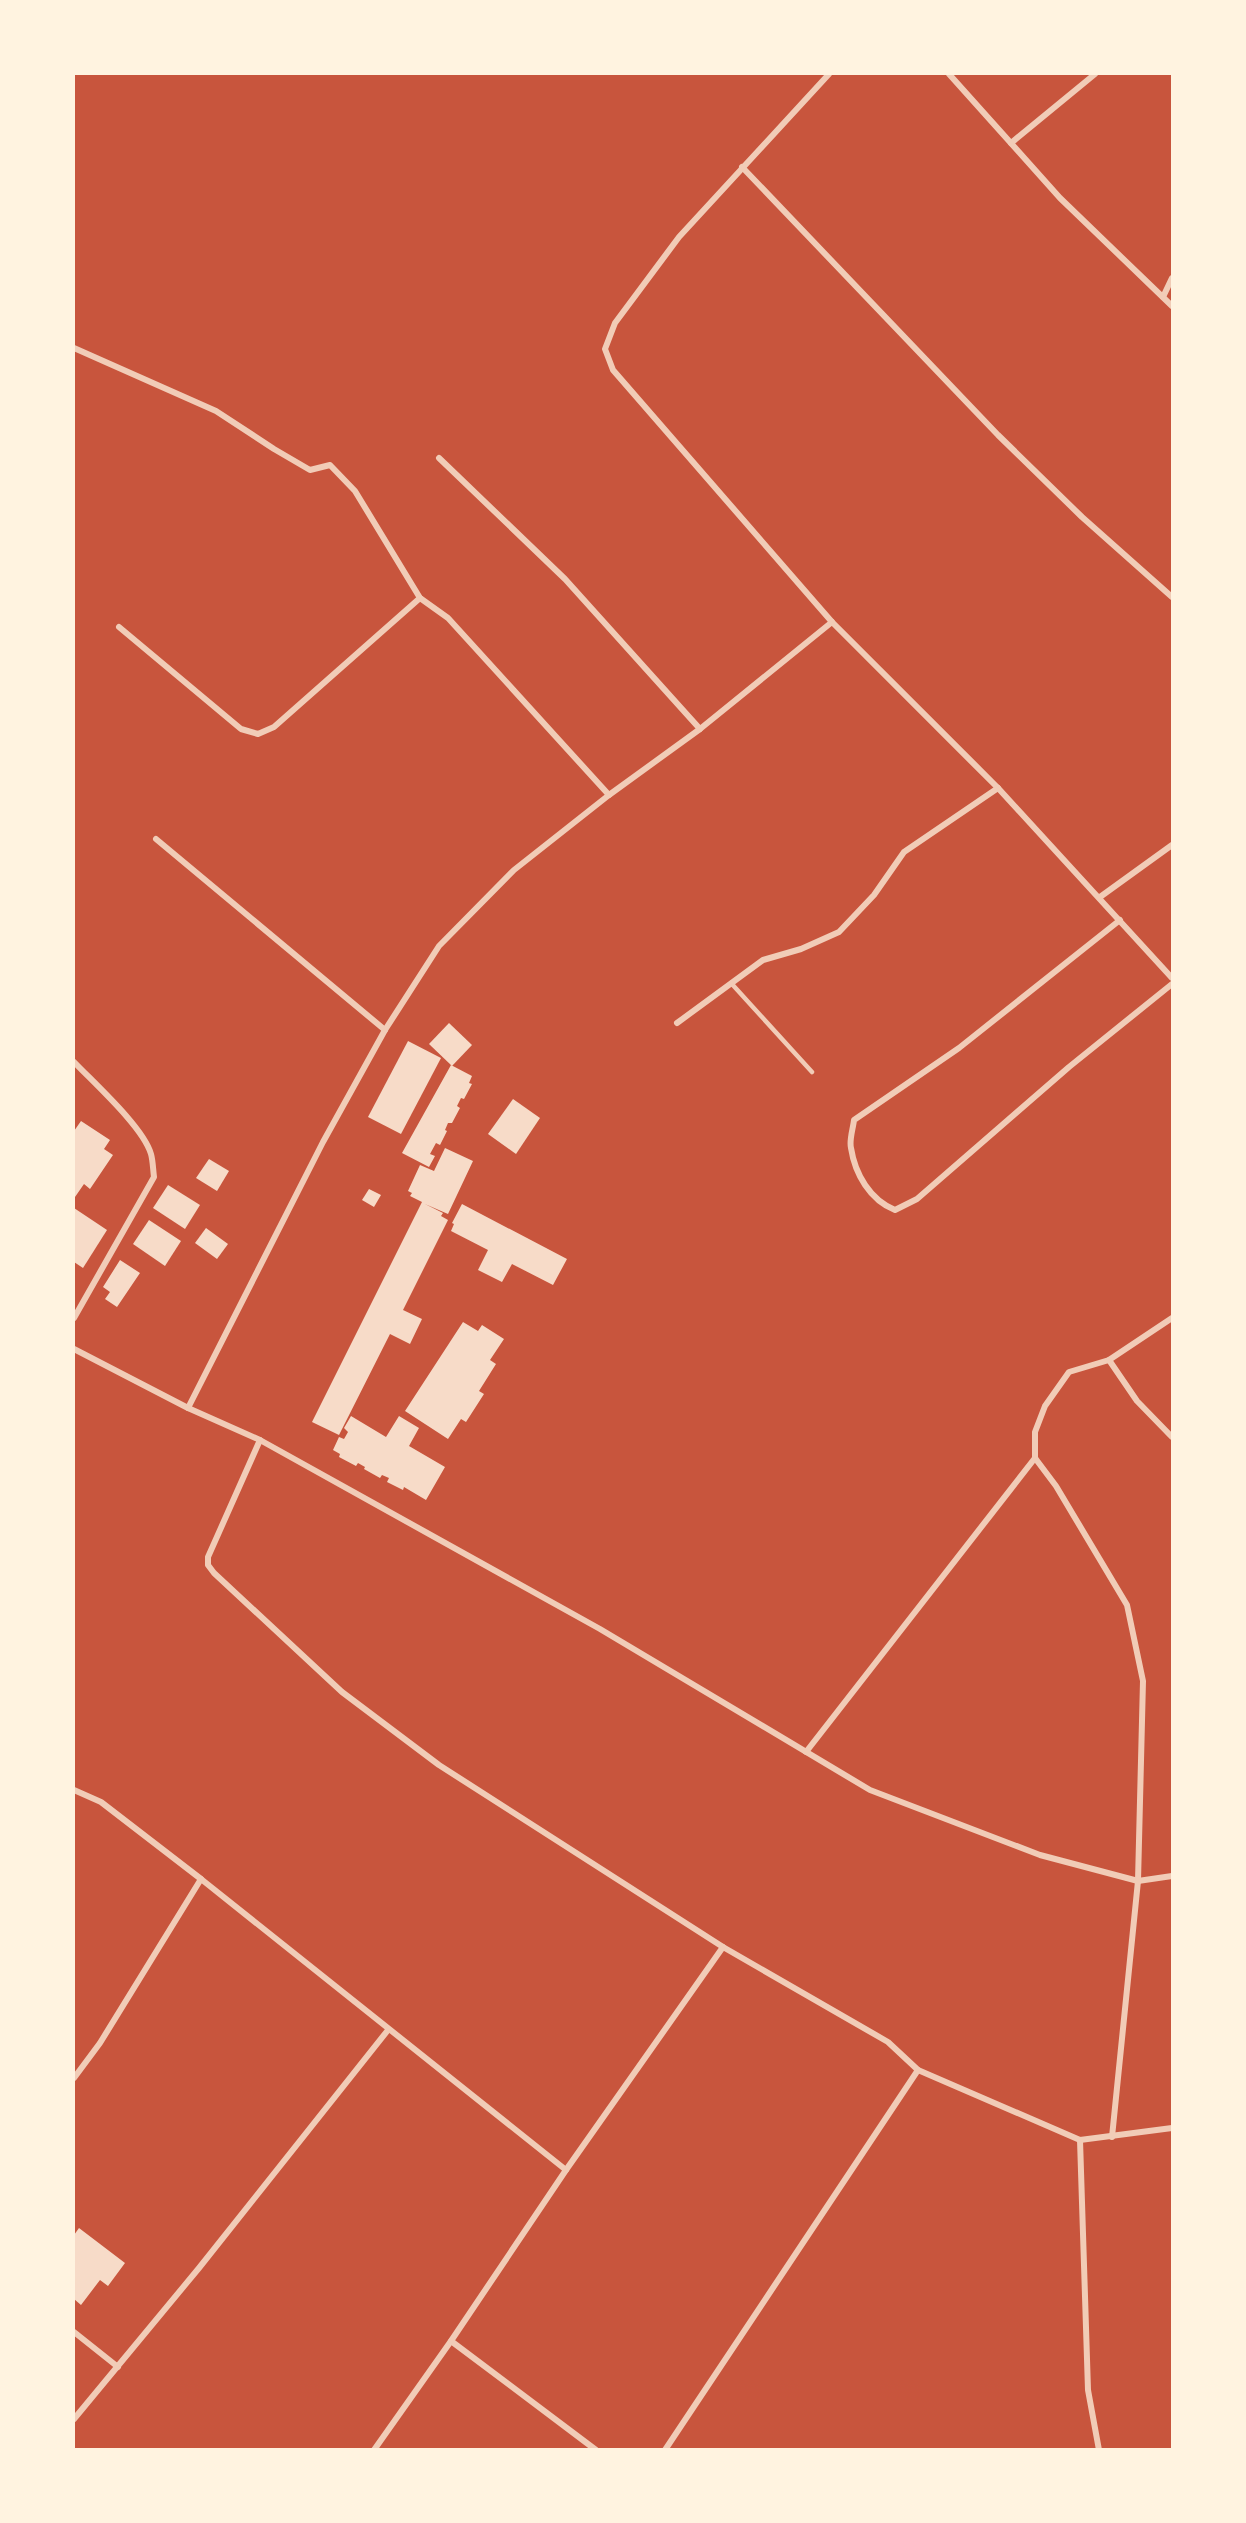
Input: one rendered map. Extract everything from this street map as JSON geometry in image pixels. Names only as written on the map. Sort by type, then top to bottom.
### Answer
[{"type":"street","points":[[829,74],[679,237],[615,323],[605,349],[613,370],[832,622],[998,788],[1173,978]]},
{"type":"street","points":[[949,74],[1060,198],[1173,306]]},
{"type":"street","points":[[1011,143],[1030,130],[1095,74]]},
{"type":"street","points":[[742,166],[998,435],[1082,517],[1173,597]]},
{"type":"street","points":[[1163,297],[1173,278]]},
{"type":"street","points":[[74,348],[216,411],[310,470],[330,465],[355,491],[420,598],[448,618],[609,795]]},
{"type":"street","points":[[440,458],[565,579],[700,729]]},
{"type":"street","points":[[119,627],[241,729],[258,734],[274,727],[420,598]]},
{"type":"street","points":[[188,1408],[323,1142],[385,1030],[439,946],[514,870],[609,795],[700,729],[832,622]]},
{"type":"street","points":[[678,1023],[762,960],[801,949],[839,932],[874,895],[904,852],[998,788]]},
{"type":"street","points":[[156,839],[385,1030]]},
{"type":"street","points":[[1100,897],[1173,845]]},
{"type":"street","points":[[1120,920],[960,1048],[854,1120],[850,1147],[862,1181],[882,1204],[895,1210],[917,1199],[1069,1067],[1173,984]]},
{"type":"street","points":[[74,1062],[114,1102],[142,1138],[151,1154],[154,1177],[74,1318]]},
{"type":"street","points":[[1112,2137],[1138,1881],[1143,1681],[1127,1605],[1056,1486],[1035,1458],[1035,1432],[1045,1406],[1069,1372],[1109,1360],[1173,1318]]},
{"type":"street","points":[[74,1349],[188,1408],[260,1440],[600,1629],[870,1790],[1040,1855],[1138,1881],[1173,1876]]},
{"type":"street","points":[[1109,1360],[1137,1401],[1173,1437]]},
{"type":"street","points":[[260,1440],[208,1557],[208,1565],[342,1692],[439,1765],[723,1947],[888,2042],[918,2070],[1080,2140],[1173,2128]]},
{"type":"street","points":[[806,1752],[1035,1458]]},
{"type":"street","points":[[74,1790],[101,1802],[201,1879],[566,2170]]},
{"type":"street","points":[[74,2078],[100,2043],[201,1879]]},
{"type":"street","points":[[374,2450],[451,2341],[566,2170],[723,1947]]},
{"type":"street","points":[[74,2419],[388,2030]]},
{"type":"street","points":[[665,2450],[918,2070]]},
{"type":"street","points":[[1080,2140],[1088,2390],[1099,2450]]},
{"type":"street","points":[[74,2332],[118,2367]]},
{"type":"street","points":[[451,2341],[596,2450]]},
{"type":"lane","points":[[731,983],[812,1072]]},
{"type":"building","points":[[449,1023],[472,1045],[452,1066],[429,1044]]},
{"type":"building","points":[[408,1041],[441,1058],[401,1134],[368,1117]]},
{"type":"building","points":[[451,1065],[472,1076],[469,1083],[472,1084],[464,1099],[461,1098],[457,1106],[460,1108],[452,1123],[448,1123],[440,1145],[436,1143],[430,1154],[435,1156],[429,1167],[402,1153]]},
{"type":"building","points":[[513,1099],[540,1118],[516,1154],[488,1134]]},
{"type":"building","points":[[81,1121],[110,1140],[104,1149],[113,1155],[90,1189],[84,1184],[75,1197],[74,1131]]},
{"type":"building","points":[[445,1148],[473,1161],[448,1214],[425,1204],[443,1213],[441,1216],[448,1220],[403,1310],[422,1319],[410,1344],[390,1334],[339,1435],[312,1422],[422,1202],[410,1196],[412,1193],[408,1191],[420,1165],[434,1171]]},
{"type":"building","points":[[209,1159],[229,1171],[217,1191],[196,1178]]},
{"type":"building","points":[[168,1185],[200,1205],[185,1229],[153,1208]]},
{"type":"building","points":[[369,1189],[381,1195],[374,1207],[362,1200]]},
{"type":"building","points":[[462,1204],[567,1259],[553,1285],[512,1264],[502,1282],[478,1270],[488,1250],[451,1231],[454,1224],[452,1223]]},
{"type":"building","points":[[74,1208],[107,1230],[83,1268],[74,1262]]},
{"type":"building","points":[[149,1220],[181,1241],[165,1266],[133,1244]]},
{"type":"building","points":[[206,1228],[228,1244],[217,1259],[195,1243]]},
{"type":"building","points":[[120,1260],[140,1273],[117,1307],[105,1299],[110,1292],[103,1287]]},
{"type":"building","points":[[463,1322],[478,1331],[482,1325],[504,1339],[490,1360],[496,1364],[479,1391],[484,1394],[466,1422],[461,1419],[448,1439],[405,1411]]},
{"type":"building","points":[[351,1416],[386,1437],[399,1416],[419,1428],[409,1446],[445,1467],[426,1500],[404,1487],[403,1490],[387,1482],[389,1478],[382,1475],[380,1478],[358,1463],[356,1466],[339,1457],[340,1454],[333,1450],[339,1437],[344,1439],[348,1432],[344,1428]]},
{"type":"building","points":[[79,2228],[125,2263],[108,2286],[100,2280],[81,2305],[74,2299],[74,2235]]}]
